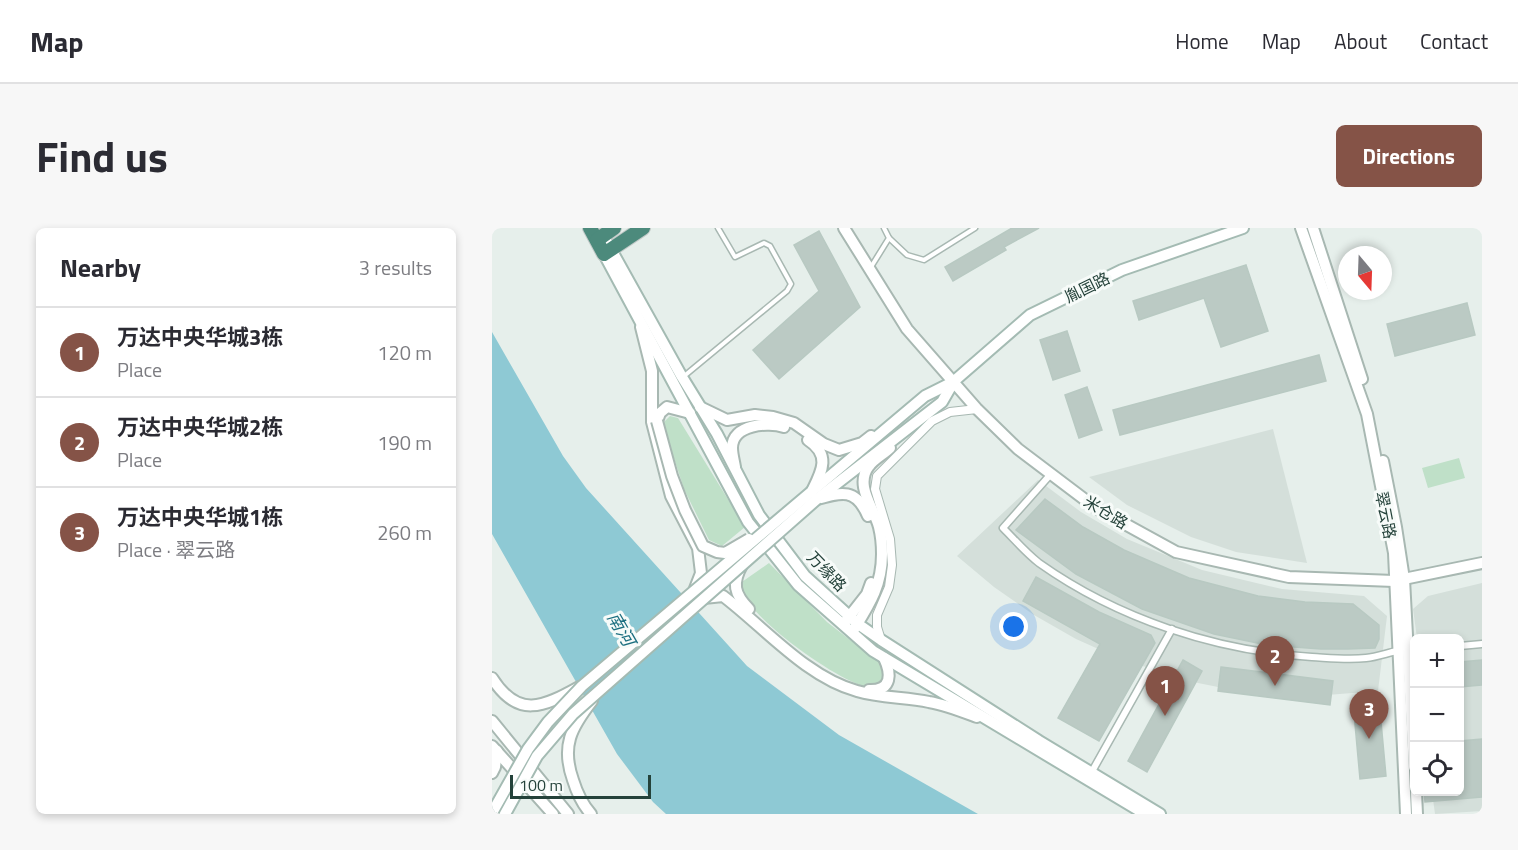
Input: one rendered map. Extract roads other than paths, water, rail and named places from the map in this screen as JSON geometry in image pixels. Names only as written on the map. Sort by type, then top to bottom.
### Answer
[{"type":"highway","points":[[607,252],[643,228]]},
{"type":"highway","name":"万缘路","points":[[600,232],[607,252]]},
{"type":"street","name":"米仓路","points":[[844,228],[907,329],[977,409],[1018,449],[1050,475],[1096,508],[1176,552],[1289,577],[1399,580],[1482,563]]},
{"type":"street","name":"胤国路","points":[[814,496],[925,396],[953,382],[1030,315],[1122,270],[1243,228]]},
{"type":"street","name":"翠云路","points":[[1301,228],[1367,414],[1399,580]]},
{"type":"street","name":"翠云路","points":[[1313,228],[1375,420],[1396,527],[1413,742]]},
{"type":"street","name":"万缘路","points":[[607,252],[640,322],[748,522],[798,585],[850,625],[881,640],[1145,814]]},
{"type":"street","name":"万缘路","points":[[607,252],[700,407],[759,515],[805,576],[850,625],[884,658],[998,725],[1160,814]]},
{"type":"street","points":[[640,322],[652,371],[655,422],[671,496],[698,548],[701,573],[694,591]]},
{"type":"street","name":"胤国路","points":[[814,496],[942,402],[953,382]]},
{"type":"street","points":[[700,407],[727,420],[755,415],[794,423],[824,444],[839,450],[862,443],[925,396]]},
{"type":"street","points":[[850,625],[873,600],[882,568],[879,526],[864,492],[868,467],[942,402]]},
{"type":"street","points":[[690,413],[667,407],[655,422],[685,510],[703,546],[725,553],[738,547],[814,496],[839,493],[851,495],[863,505],[874,530],[875,571],[867,594],[850,625]]},
{"type":"street","points":[[881,640],[877,627],[877,615],[889,587],[892,565],[890,539],[875,489],[878,476],[932,420],[950,412],[977,409]]},
{"type":"street","points":[[505,814],[537,756],[573,714],[742,564],[814,496],[823,472],[822,458],[814,444],[792,429],[772,423],[751,427],[738,434],[733,440],[736,470]]},
{"type":"street","points":[[1050,475],[1003,528],[1037,561],[1066,580],[1119,608],[1172,629],[1233,646],[1297,656],[1367,658],[1407,650]]},
{"type":"street","points":[[492,813],[528,749],[548,722],[582,686],[694,591],[814,496]]},
{"type":"street","points":[[742,564],[736,576],[735,587],[740,600],[822,675],[856,691],[929,702],[953,708],[998,725]]},
{"type":"street","points":[[703,598],[723,596],[808,663],[862,689],[876,690],[884,686],[890,678],[884,658]]},
{"type":"street","points":[[1089,776],[1172,629]]},
{"type":"street","points":[[1464,646],[1482,644]]},
{"type":"street","name":"翠云路","points":[[1406,814],[1407,650]]},
{"type":"street","points":[[492,678],[502,694],[516,703],[528,706],[543,705],[582,686]]},
{"type":"street","points":[[591,814],[577,792],[569,768],[566,749],[574,727],[605,685]]},
{"type":"street","points":[[492,721],[568,814]]},
{"type":"street","points":[[492,773],[495,767],[494,749]]},
{"type":"street","points":[[494,749],[553,814]]},
{"type":"street","points":[[1416,796],[1417,814]]},
{"type":"lane","points":[[682,378],[787,291],[791,284],[770,246],[764,243],[735,257],[718,228]]},
{"type":"lane","points":[[884,228],[889,238],[907,255],[924,260],[975,228]]},
{"type":"lane","points":[[869,270],[889,238]]},
{"type":"water","name":"南河","points":[[492,332],[563,456],[586,488],[747,666],[839,735],[978,814],[666,814],[653,802],[617,754],[492,534]]},
{"type":"place","name":"万达中央华城2栋","points":[[1275,686]]},
{"type":"place","name":"万达中央华城3栋","points":[[1165,716]]},
{"type":"place","name":"万达中央华城1栋","points":[[1369,739]]}]
